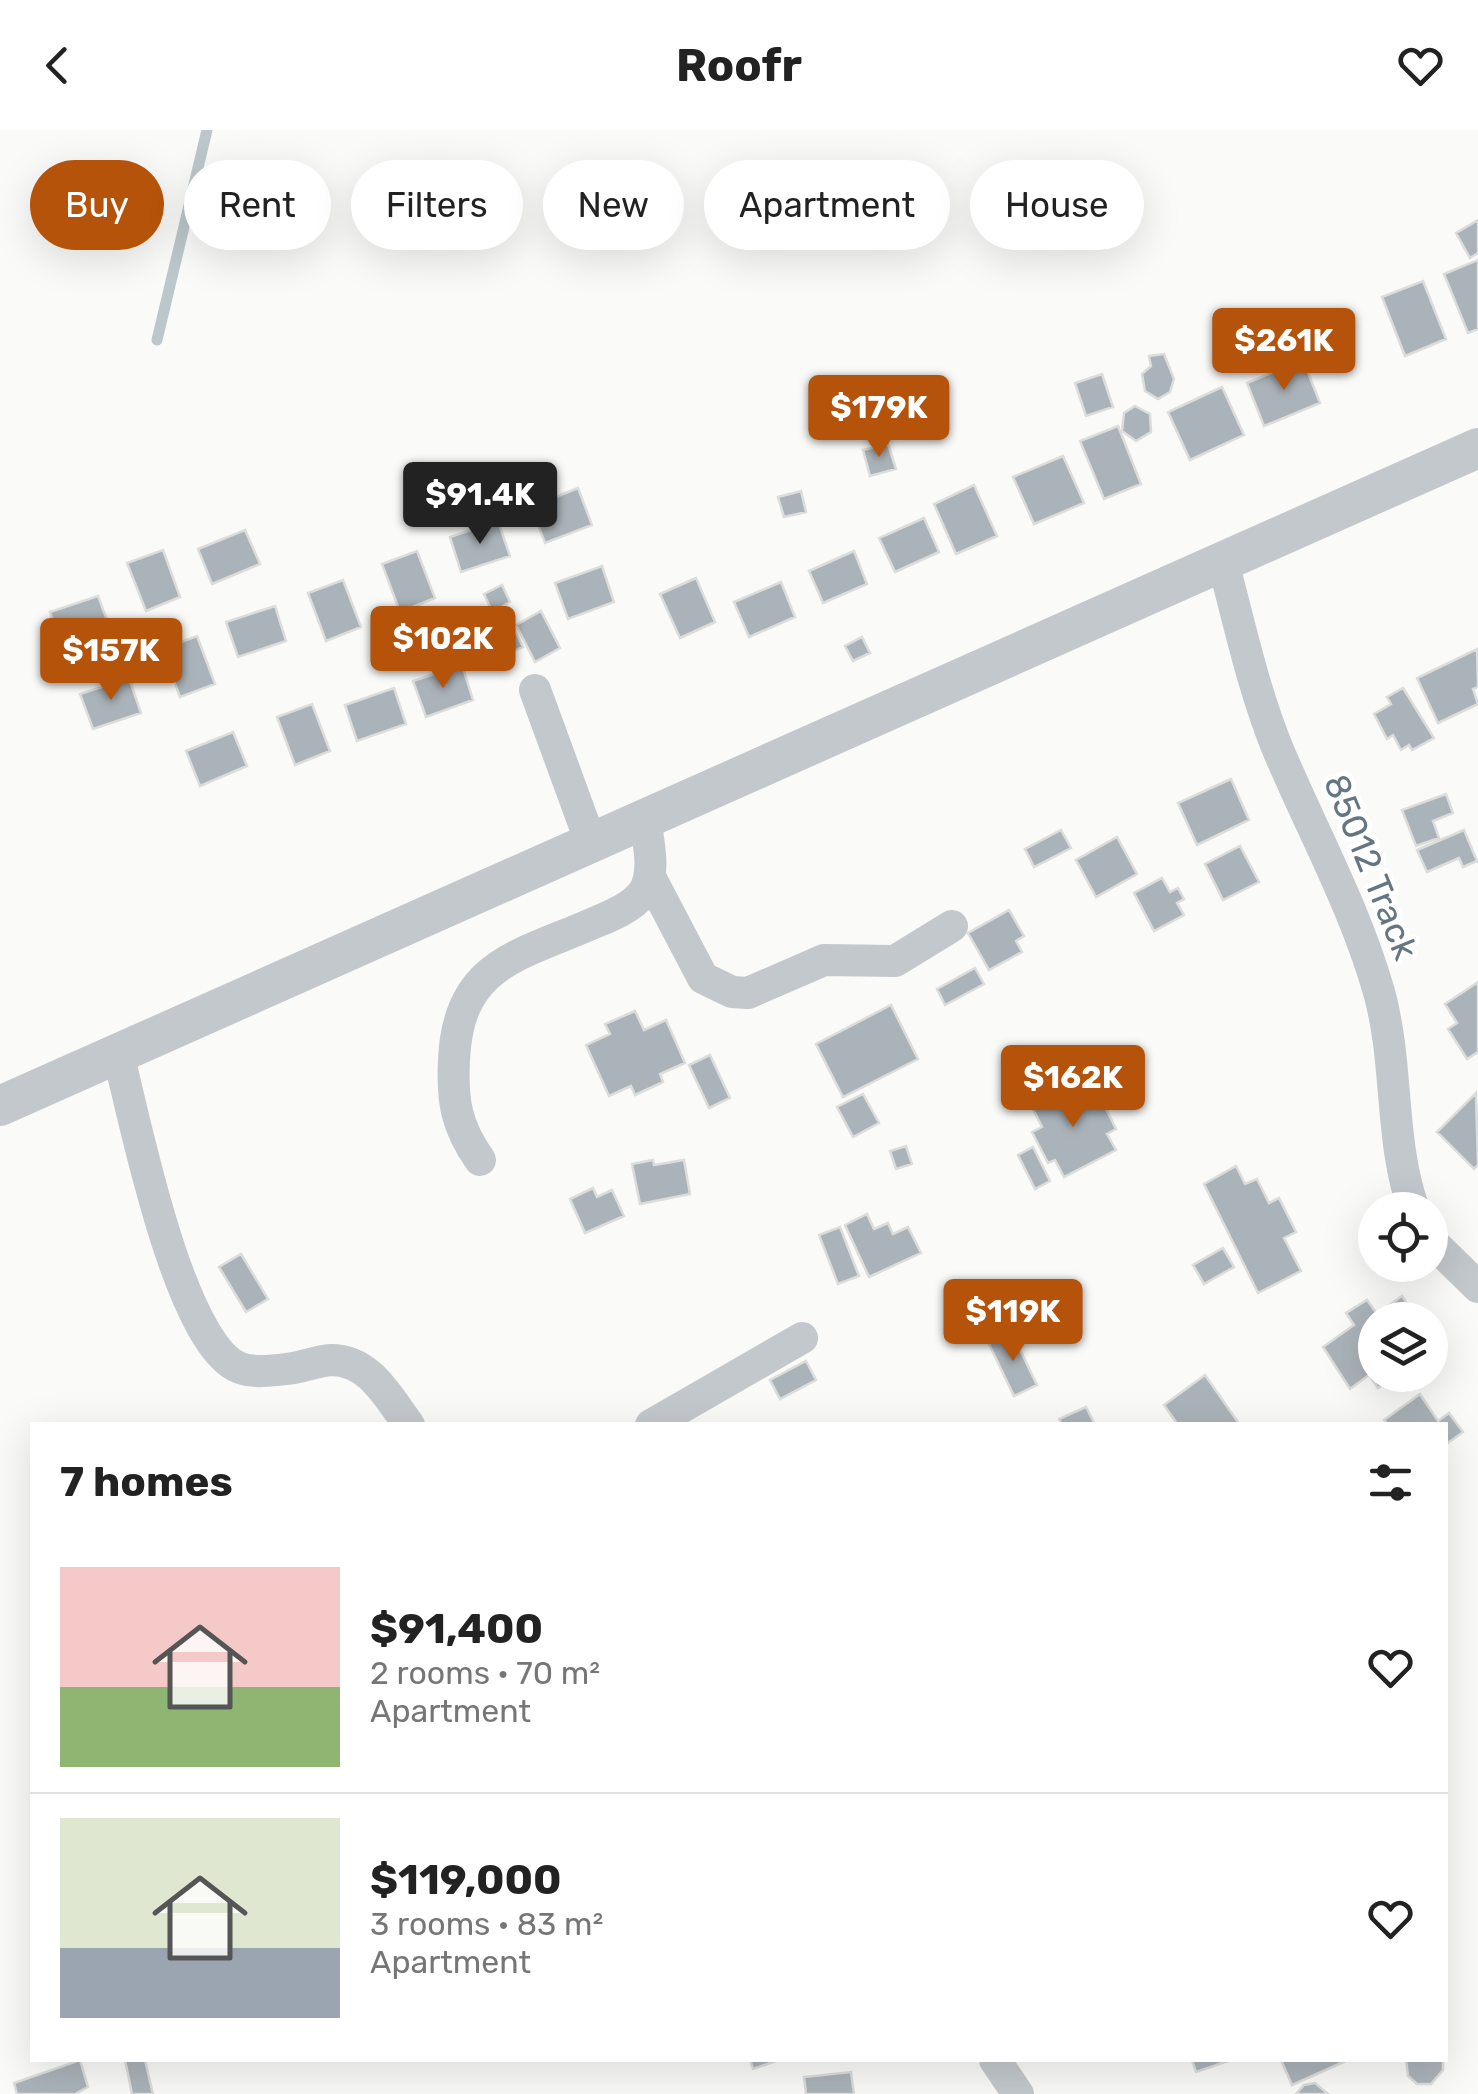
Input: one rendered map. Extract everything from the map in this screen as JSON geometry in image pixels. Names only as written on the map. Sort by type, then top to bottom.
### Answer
[{"type":"street","points":[[0,1106],[1478,448]]},
{"type":"street","name":"85012 Track","points":[[1223,562],[1278,750],[1352,915],[1378,991],[1394,1063],[1407,1192]]},
{"type":"street","points":[[535,690],[591,842]]},
{"type":"street","points":[[644,819],[650,877],[703,978],[732,992],[748,993],[824,960],[895,962],[952,926]]},
{"type":"street","points":[[480,1160],[462,1133],[453,1110],[454,1054],[464,1002],[475,983],[507,963],[630,905],[642,894],[650,877]]},
{"type":"street","points":[[118,1053],[147,1176],[208,1341],[241,1368],[264,1372],[328,1360],[350,1362],[370,1374],[407,1422]]},
{"type":"street","points":[[1448,1258],[1475,1286]]},
{"type":"street","points":[[655,1422],[802,1338]]},
{"type":"street","points":[[996,2062],[1018,2094]]},
{"type":"building","points":[[1478,220],[1478,253],[1470,258],[1456,233]]},
{"type":"building","points":[[1478,260],[1478,329],[1468,333],[1444,274]]},
{"type":"building","points":[[1423,281],[1446,339],[1405,356],[1382,297]]},
{"type":"building","points":[[1164,354],[1174,379],[1170,392],[1158,399],[1145,391],[1142,374],[1151,366],[1149,356]]},
{"type":"building","points":[[1303,360],[1320,403],[1264,426],[1247,383]]},
{"type":"building","points":[[1102,374],[1113,407],[1086,416],[1075,383]]},
{"type":"building","points":[[1222,387],[1244,435],[1190,460],[1168,412]]},
{"type":"building","points":[[1135,406],[1150,414],[1151,432],[1136,441],[1122,431],[1124,413]]},
{"type":"building","points":[[1118,426],[1141,484],[1104,499],[1080,441]]},
{"type":"building","points":[[888,444],[896,469],[870,476],[863,450]]},
{"type":"building","points":[[1063,456],[1084,503],[1034,524],[1013,477]]},
{"type":"building","points":[[974,485],[997,536],[956,554],[934,504]]},
{"type":"building","points":[[578,488],[592,525],[545,543],[531,507]]},
{"type":"building","points":[[801,491],[806,512],[784,517],[778,497]]},
{"type":"building","points":[[924,518],[939,552],[895,572],[879,538]]},
{"type":"building","points":[[498,521],[510,556],[461,572],[450,537]]},
{"type":"building","points":[[245,530],[260,564],[212,584],[198,549]]},
{"type":"building","points":[[163,550],[180,597],[146,611],[127,563]]},
{"type":"building","points":[[417,551],[435,598],[400,612],[382,564]]},
{"type":"building","points":[[854,551],[867,584],[823,603],[809,571]]},
{"type":"building","points":[[602,566],[614,602],[568,619],[555,583]]},
{"type":"building","points":[[696,578],[715,622],[680,638],[660,594]]},
{"type":"building","points":[[343,580],[361,627],[326,641],[308,593]]},
{"type":"building","points":[[781,582],[795,617],[749,637],[734,602]]},
{"type":"building","points":[[502,585],[510,602],[503,606],[523,647],[499,658],[478,616],[491,609],[484,594]]},
{"type":"building","points":[[98,596],[111,631],[62,648],[50,612]]},
{"type":"building","points":[[275,606],[286,641],[238,657],[226,622]]},
{"type":"building","points":[[541,611],[560,648],[535,662],[516,625]]},
{"type":"building","points":[[197,636],[215,684],[180,697],[162,649]]},
{"type":"building","points":[[862,637],[870,653],[853,661],[845,646]]},
{"type":"building","points":[[1477,649],[1478,687],[1473,689],[1478,704],[1438,723],[1417,678]]},
{"type":"building","points":[[462,665],[473,700],[426,717],[413,681]]},
{"type":"building","points":[[129,678],[141,713],[93,729],[80,694]]},
{"type":"building","points":[[394,688],[406,724],[357,741],[345,705]]},
{"type":"building","points":[[1403,688],[1434,738],[1412,750],[1409,745],[1401,750],[1393,735],[1387,739],[1374,714],[1391,704],[1387,697]]},
{"type":"building","points":[[312,704],[330,751],[295,765],[277,717]]},
{"type":"building","points":[[233,732],[247,766],[200,786],[186,751]]},
{"type":"building","points":[[1231,779],[1249,820],[1197,845],[1178,803]]},
{"type":"building","points":[[1446,794],[1453,813],[1433,821],[1439,838],[1416,846],[1402,810]]},
{"type":"building","points":[[1061,830],[1071,848],[1034,867],[1025,849]]},
{"type":"building","points":[[1464,830],[1477,861],[1463,867],[1459,858],[1427,872],[1417,850]]},
{"type":"building","points":[[1117,837],[1137,874],[1096,897],[1076,860]]},
{"type":"building","points":[[1240,846],[1259,882],[1223,900],[1205,864]]},
{"type":"building","points":[[1162,878],[1170,892],[1178,888],[1184,899],[1177,903],[1184,915],[1154,931],[1134,893]]},
{"type":"building","points":[[1009,910],[1024,936],[1016,941],[1022,952],[989,970],[968,933]]},
{"type":"building","points":[[975,968],[984,984],[945,1005],[937,989]]},
{"type":"building","points":[[1478,982],[1478,1052],[1467,1059],[1448,1029],[1457,1023],[1445,1004]]},
{"type":"building","points":[[891,1005],[918,1059],[843,1097],[816,1044]]},
{"type":"building","points":[[635,1011],[644,1030],[666,1020],[685,1063],[660,1074],[663,1082],[635,1095],[631,1086],[609,1096],[586,1045],[610,1034],[605,1024]]},
{"type":"building","points":[[710,1055],[730,1098],[709,1108],[689,1065]]},
{"type":"building","points":[[1059,1059],[1071,1081],[1051,1091],[1040,1070]]},
{"type":"building","points":[[1081,1082],[1092,1103],[1101,1099],[1116,1129],[1107,1134],[1116,1150],[1064,1177],[1055,1160],[1048,1163],[1032,1132],[1042,1127],[1032,1107]]},
{"type":"building","points":[[1476,1093],[1478,1165],[1474,1169],[1437,1132]]},
{"type":"building","points":[[863,1094],[879,1123],[853,1137],[837,1107]]},
{"type":"building","points":[[906,1146],[912,1164],[896,1169],[890,1151]]},
{"type":"building","points":[[1033,1147],[1050,1181],[1035,1189],[1018,1155]]},
{"type":"building","points":[[653,1160],[654,1165],[684,1160],[690,1194],[640,1204],[632,1164]]},
{"type":"building","points":[[1236,1166],[1245,1184],[1257,1179],[1269,1203],[1279,1198],[1296,1232],[1284,1238],[1301,1271],[1258,1293],[1204,1184]]},
{"type":"building","points":[[593,1188],[597,1197],[612,1190],[624,1216],[585,1233],[570,1199]]},
{"type":"building","points":[[867,1214],[874,1229],[888,1223],[893,1234],[908,1227],[921,1253],[869,1277],[845,1225]]},
{"type":"building","points":[[840,1227],[859,1276],[838,1284],[819,1235]]},
{"type":"building","points":[[1223,1248],[1234,1267],[1204,1284],[1193,1265]]},
{"type":"building","points":[[241,1254],[268,1299],[246,1312],[219,1267]]},
{"type":"building","points":[[1358,1306],[1358,1383],[1350,1389],[1323,1347],[1354,1325],[1346,1313]]},
{"type":"building","points":[[1012,1333],[1037,1385],[1014,1396],[989,1344]]},
{"type":"building","points":[[806,1361],[816,1380],[780,1399],[770,1380]]},
{"type":"building","points":[[1205,1375],[1238,1422],[1176,1422],[1164,1405]]},
{"type":"building","points":[[1420,1394],[1438,1421],[1449,1413],[1463,1432],[1448,1443],[1448,1422],[1384,1420]]},
{"type":"building","points":[[1086,1407],[1094,1422],[1060,1422],[1059,1419]]},
{"type":"building","points":[[81,2062],[88,2087],[75,2094],[17,2094],[14,2083]]},
{"type":"building","points":[[125,2062],[145,2062],[153,2094],[132,2094]]},
{"type":"building","points":[[751,2062],[773,2062],[753,2069]]},
{"type":"building","points":[[1193,2062],[1225,2062],[1196,2072]]},
{"type":"building","points":[[1282,2062],[1344,2062],[1292,2085]]},
{"type":"building","points":[[1406,2062],[1443,2062],[1443,2070],[1431,2084],[1417,2084],[1408,2076]]},
{"type":"building","points":[[851,2072],[854,2094],[806,2094],[804,2077]]},
{"type":"building","points":[[1315,2083],[1328,2094],[1296,2094],[1304,2085]]},
{"type":"waterway","points":[[157,340],[207,130]]}]
